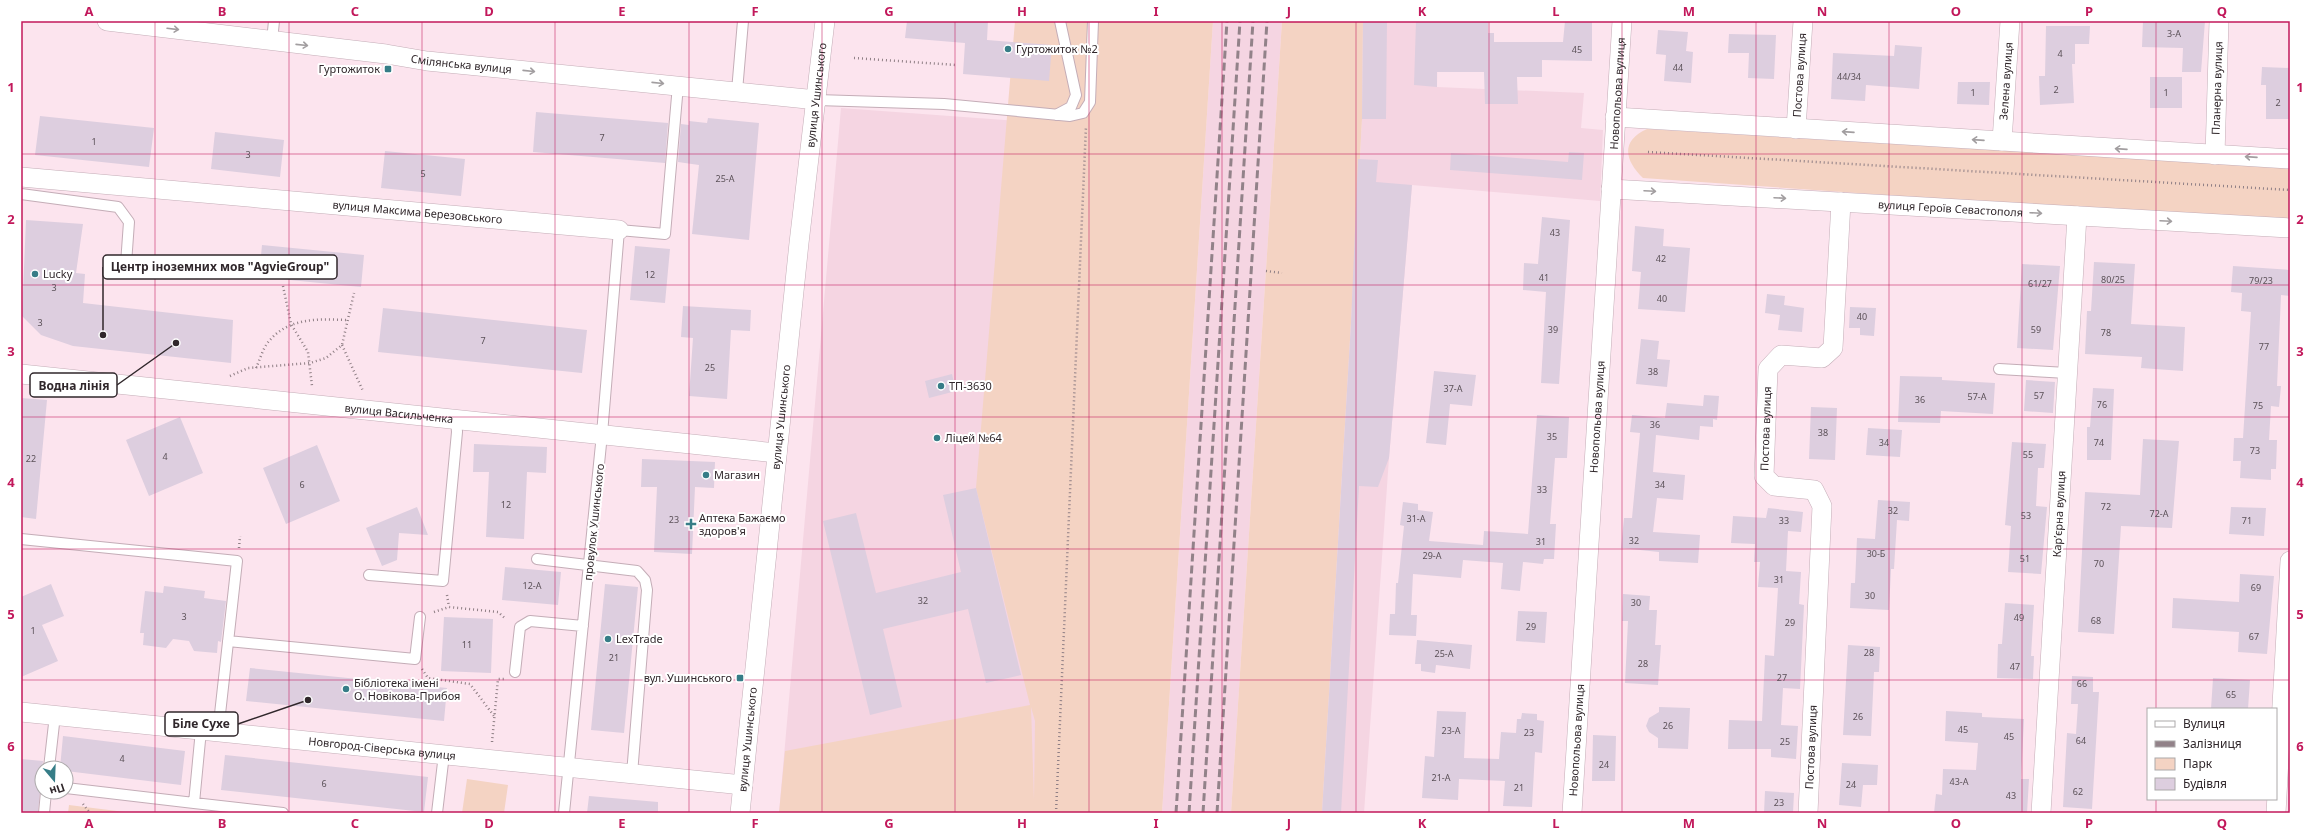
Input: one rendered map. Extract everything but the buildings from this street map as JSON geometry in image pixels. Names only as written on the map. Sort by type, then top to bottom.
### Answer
[{"type":"street","name":"Смілянська вулиця","points":[[107,21],[386,54],[427,61],[817,100]]},
{"type":"street","name":"вулиця Ушинського","points":[[740,813],[777,453],[825,21]]},
{"type":"street","name":"Новопольова вулиця","points":[[1572,813],[1622,21]]},
{"type":"street","name":"Постова вулиця","points":[[1796,129],[1804,21]]},
{"type":"street","name":"Зелена вулиця","points":[[2002,141],[2010,21]]},
{"type":"street","name":"Планерна вулиця","points":[[2215,155],[2219,21]]},
{"type":"street","points":[[1615,117],[2290,159]]},
{"type":"street","name":"вулиця Максима Березовського","points":[[21,177],[619,230]]},
{"type":"street","name":"вулиця Героїв Севастополя","points":[[1612,189],[2290,228]]},
{"type":"street","name":"Постова вулиця","points":[[1808,813],[1822,506],[1814,490],[1774,486],[1764,476],[1768,369],[1781,355],[1822,358],[1833,348],[1841,202]]},
{"type":"street","name":"Карʼєрна вулиця","points":[[2041,813],[2077,216]]},
{"type":"street","name":"вулиця Васильченка","points":[[21,374],[777,453]]},
{"type":"street","points":[[2277,795],[2290,561]]},
{"type":"street","name":"Новгород-Сіверська вулиця","points":[[21,712],[743,785]]},
{"type":"street","points":[[2276,813],[2277,800]]},
{"type":"lane","points":[[272,41],[274,21]]},
{"type":"lane","points":[[737,91],[743,21]]},
{"type":"lane","points":[[1056,115],[1071,107],[1076,95],[1060,21]]},
{"type":"lane","points":[[817,100],[944,104],[1070,116],[1083,113],[1090,102],[1093,21]]},
{"type":"lane","name":"вулиця Максима Березовського","points":[[619,230],[665,234],[678,85]]},
{"type":"lane","points":[[21,194],[118,207],[129,222],[126,264],[193,269]]},
{"type":"lane","name":"провулок Ушинського","points":[[564,813],[590,564],[619,230]]},
{"type":"lane","points":[[2000,369],[2067,373]]},
{"type":"lane","points":[[369,575],[443,581],[457,432],[456,419]]},
{"type":"lane","points":[[21,538],[237,561],[228,641],[194,803]]},
{"type":"lane","points":[[537,559],[590,564],[637,571],[645,580],[647,590],[632,774]]},
{"type":"lane","points":[[228,641],[415,659],[420,617]]},
{"type":"lane","points":[[514,672],[520,627],[530,621],[584,626]]},
{"type":"lane","points":[[50,760],[55,715]]},
{"type":"lane","points":[[437,813],[444,754]]},
{"type":"lane","points":[[74,789],[283,813]]},
{"type":"lane","points":[[44,813],[45,800]]},
{"type":"path","points":[[854,58],[956,66]]},
{"type":"path","points":[[1056,813],[1086,119],[1083,113]]},
{"type":"path","points":[[1648,152],[2290,190]]},
{"type":"path","points":[[1266,271],[1282,273]]},
{"type":"path","points":[[283,286],[291,324],[308,352],[312,390]]},
{"type":"path","points":[[224,381],[234,373],[248,368],[310,363],[326,358],[342,345],[354,293]]},
{"type":"path","points":[[256,368],[269,340],[291,324],[317,318],[348,320]]},
{"type":"path","points":[[342,345],[365,395]]},
{"type":"path","points":[[420,617],[450,607],[498,612],[506,619]]},
{"type":"path","points":[[415,659],[428,678],[470,684],[494,716]]},
{"type":"path","points":[[490,759],[498,679],[510,679],[514,672]]},
{"type":"shaded area","points":[[1213,21],[1282,21],[1231,813],[1162,813]]},
{"type":"shaded area","points":[[1363,21],[1451,21],[1438,29],[1437,87],[1584,93],[1581,128],[1603,130],[1600,201],[1412,185],[1389,458],[1364,813],[1322,813],[1362,119]]},
{"type":"shaded area","name":"Ліцей №64","points":[[841,108],[1074,125],[1047,813],[779,813]]},
{"type":"green space","points":[[1015,21],[1213,21],[1162,813],[779,813],[785,751],[1030,705],[976,488]],"holes":[[[1031,707],[1035,721],[1034,801]]]},
{"type":"green space","points":[[1282,21],[1363,21],[1362,119],[1322,813],[1231,813]]},
{"type":"green space","points":[[1647,129],[2290,168],[2290,223],[1643,178],[1632,165],[1628,152],[1632,139]]},
{"type":"green space","points":[[467,779],[508,785],[504,813],[462,813]]},
{"type":"green space","points":[[69,805],[133,813],[68,813]]},
{"type":"railway","points":[[1176,813],[1227,21]]},
{"type":"railway","points":[[1189,813],[1240,21]]},
{"type":"railway","points":[[1203,813],[1253,21]]},
{"type":"railway","points":[[1217,813],[1267,21]]},
{"type":"place","name":"Гуртожиток №2","points":[[1008,49]]},
{"type":"place","name":"Гуртожиток","points":[[388,69]]},
{"type":"place","name":"Lucky","points":[[35,274]]},
{"type":"place","name":"Центр іноземних мов \"AgvieGroup\"","points":[[103,335]]},
{"type":"place","name":"Водна лінія","points":[[176,343]]},
{"type":"place","name":"ТП-3630","points":[[941,386]]},
{"type":"place","name":"Ліцей №64","points":[[937,438]]},
{"type":"place","name":"Магазин","points":[[706,475]]},
{"type":"place","name":"Аптека Бажаємо здоров'я","points":[[691,524]]},
{"type":"place","name":"LexTrade","points":[[608,639]]},
{"type":"place","name":"вул. Ушинського","points":[[740,678]]},
{"type":"place","name":"Бібліотека імені О. Новікова-Прибоя","points":[[346,689]]},
{"type":"place","name":"Біле Сухе","points":[[308,700]]}]
